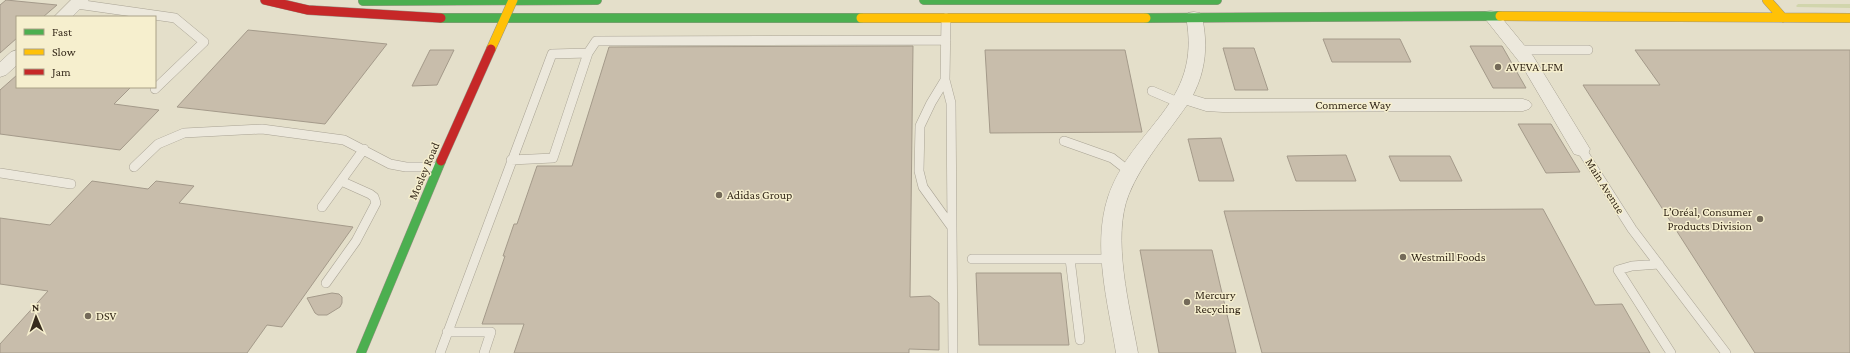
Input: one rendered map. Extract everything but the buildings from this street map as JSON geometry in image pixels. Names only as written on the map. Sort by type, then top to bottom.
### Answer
[{"type":"street","name":"Mosley Road","points":[[361,353],[438,167],[513,0]]},
{"type":"street","points":[[354,1],[597,0]]},
{"type":"street","points":[[924,0],[1024,0],[1191,6],[1305,18],[1489,10],[1783,18],[1850,18]]},
{"type":"street","points":[[946,0],[946,18]]},
{"type":"street","points":[[1024,0],[1027,18]]},
{"type":"street","points":[[267,1],[308,10],[380,16],[505,18],[1027,18],[1191,6],[1217,0]]},
{"type":"street","points":[[1767,0],[1783,18]]},
{"type":"street","points":[[267,1],[323,2]]},
{"type":"street","points":[[63,16],[79,2]]},
{"type":"street","points":[[1127,353],[1111,241],[1114,210],[1117,197],[1130,172],[1182,100],[1194,74],[1198,54],[1197,30],[1191,6]]},
{"type":"street","name":"Main Avenue","points":[[1489,10],[1527,60],[1581,149]]},
{"type":"street","points":[[0,71],[16,57]]},
{"type":"street","name":"Commerce Way","points":[[1182,100],[1206,105],[1223,106],[1524,105]]},
{"type":"lane","points":[[79,2],[175,18],[204,42],[155,89]]},
{"type":"lane","points":[[946,18],[945,80],[951,103],[951,226],[954,353]]},
{"type":"lane","points":[[511,160],[553,158],[588,53],[596,41],[946,40]]},
{"type":"lane","points":[[1518,50],[1588,50]]},
{"type":"lane","points":[[440,353],[511,160],[552,54],[588,53]]},
{"type":"lane","points":[[945,80],[931,102],[920,126],[919,171],[923,188],[951,226]]},
{"type":"lane","points":[[1152,91],[1182,100]]},
{"type":"lane","points":[[134,167],[158,144],[184,133],[262,129],[339,139],[364,149],[390,164],[397,166],[438,167]]},
{"type":"lane","points":[[1064,141],[1112,158],[1130,172]]},
{"type":"lane","points":[[322,207],[364,149]]},
{"type":"lane","name":"Main Avenue","points":[[1581,149],[1632,229],[1726,353]]},
{"type":"lane","points":[[0,173],[71,184]]},
{"type":"lane","points":[[326,283],[356,241],[376,203],[370,194],[341,181]]},
{"type":"lane","points":[[972,259],[1113,259]]},
{"type":"lane","points":[[1070,259],[1080,340]]},
{"type":"lane","points":[[1659,264],[1632,266],[1618,270],[1671,353]]},
{"type":"lane","points":[[447,332],[491,332],[484,353]]},
{"type":"green space","points":[[1798,4],[1850,4],[1850,8],[1797,7],[1796,6]]},
{"type":"traffic: fast","points":[[363,1],[597,0]]},
{"type":"traffic: fast","points":[[924,0],[1217,0]]},
{"type":"traffic: fast","points":[[1146,18],[1500,16]]},
{"type":"traffic: fast","points":[[441,18],[861,18]]},
{"type":"traffic: fast","points":[[361,353],[441,161]]},
{"type":"traffic: slow","points":[[491,49],[513,0]]},
{"type":"traffic: slow","points":[[1767,0],[1783,18]]},
{"type":"traffic: slow","points":[[1500,16],[1850,18]]},
{"type":"traffic: slow","points":[[861,18],[1146,18]]},
{"type":"traffic: jam","points":[[265,0],[308,10],[441,18]]},
{"type":"traffic: jam","points":[[441,161],[491,49]]},
{"type":"place","name":"AVEVA LFM","points":[[1498,67]]},
{"type":"place","name":"Adidas Group","points":[[719,195]]},
{"type":"place","name":"L’Oréal, Consumer Products Division","points":[[1760,219]]},
{"type":"place","name":"Westmill Foods","points":[[1403,257]]},
{"type":"place","name":"Mercury Recycling","points":[[1187,302]]},
{"type":"place","name":"DSV","points":[[88,316]]}]
